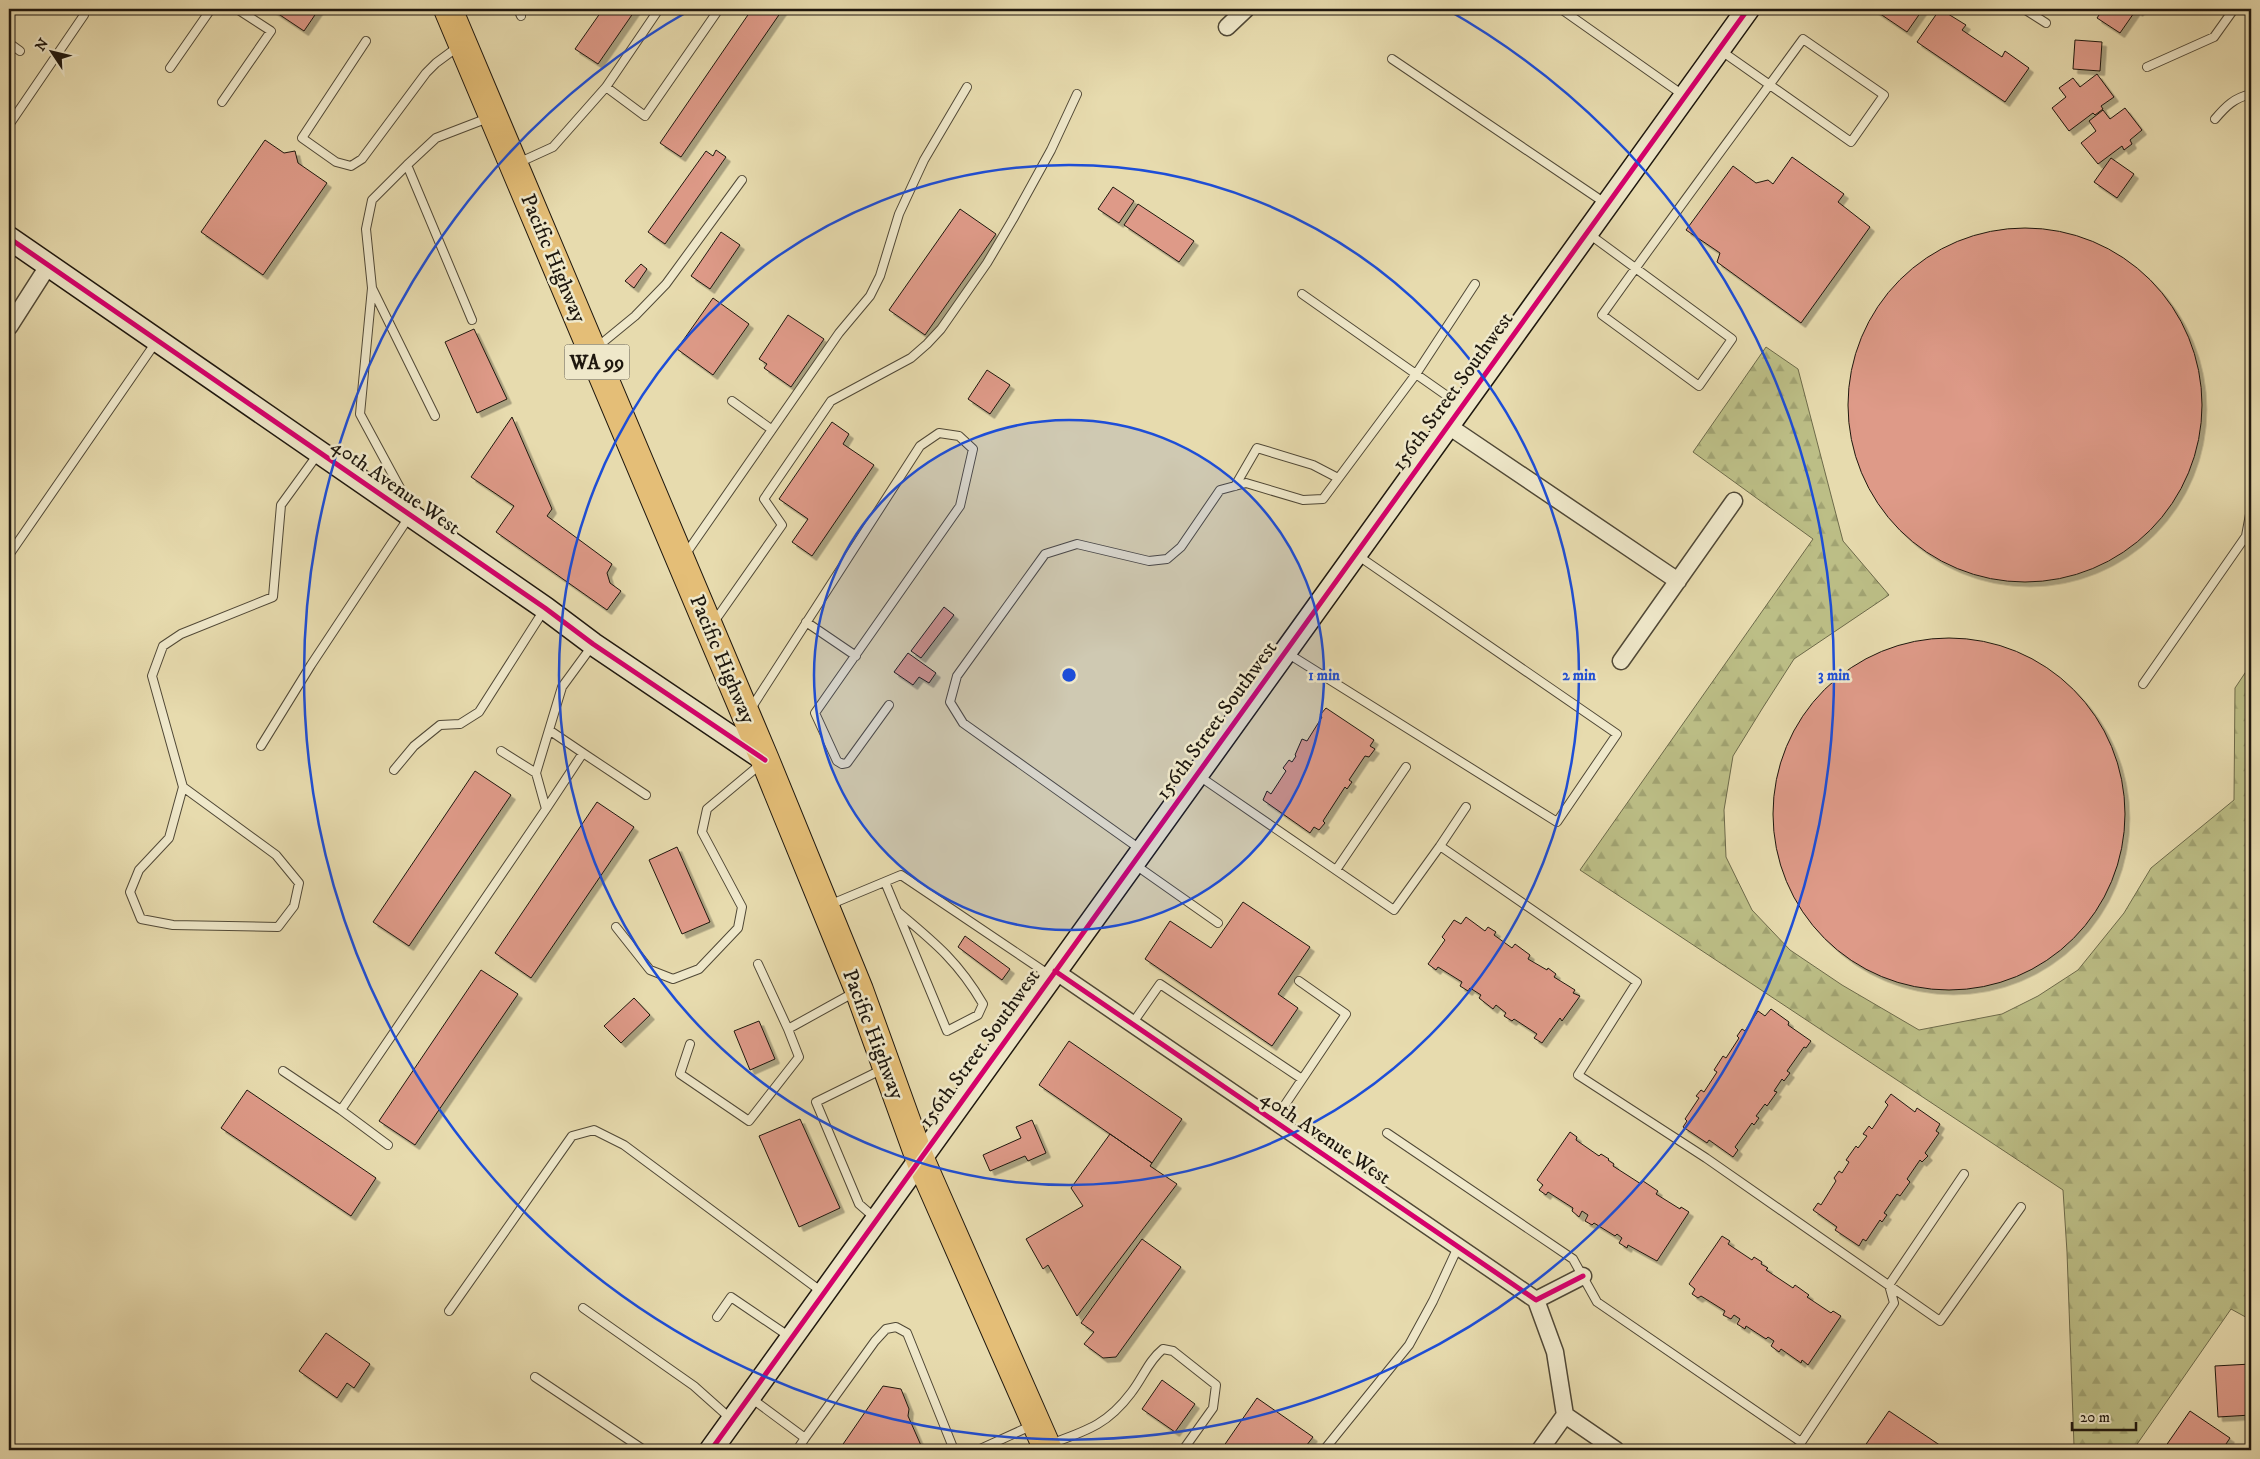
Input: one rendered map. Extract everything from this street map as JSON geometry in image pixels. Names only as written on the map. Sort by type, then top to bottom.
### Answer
[{"type":"highway","name":"Pacific Highway","points":[[448,9],[682,561],[825,906],[859,990],[920,1159],[1043,1440]]},
{"type":"street","points":[[1227,27],[1246,9]]},
{"type":"street","name":"156th Street Southwest","points":[[711,1450],[1748,9]]},
{"type":"street","name":"40th Avenue West","points":[[9,238],[545,608],[593,644],[765,760]]},
{"type":"street","points":[[9,327],[48,266]]},
{"type":"street","points":[[1448,425],[1678,581]]},
{"type":"street","points":[[1621,660],[1734,501]]},
{"type":"street","name":"40th Avenue West","points":[[1053,974],[1132,1024],[1536,1300]]},
{"type":"street","points":[[1540,1450],[1565,1415],[1555,1352],[1536,1300],[1583,1276]]},
{"type":"street","points":[[1565,1415],[1616,1450]]},
{"type":"lane","points":[[170,68],[211,9]]},
{"type":"lane","points":[[222,102],[271,30],[237,9]]},
{"type":"lane","points":[[514,164],[553,148],[606,87],[659,9]]},
{"type":"lane","points":[[606,87],[645,116],[719,9]]},
{"type":"lane","points":[[1562,9],[1684,96]]},
{"type":"lane","points":[[2024,9],[2046,23]]},
{"type":"lane","points":[[2147,67],[2214,37],[2234,9]]},
{"type":"lane","points":[[9,125],[84,15]]},
{"type":"lane","points":[[1586,232],[1636,268],[1732,339],[1699,386],[1602,315],[1636,268],[1769,85],[1803,39],[1884,95],[1851,142],[1769,85],[1719,49]]},
{"type":"lane","points":[[366,41],[302,138],[336,162],[351,166],[362,159],[426,73],[463,43]]},
{"type":"lane","points":[[9,43],[20,51]]},
{"type":"lane","points":[[1392,59],[1607,204]]},
{"type":"lane","points":[[682,561],[771,429],[839,333],[870,296],[880,276],[899,214],[924,160],[967,87]]},
{"type":"lane","points":[[710,628],[782,525],[764,499],[831,401],[911,358],[941,329],[987,263],[1013,219],[1051,150],[1077,94]]},
{"type":"lane","points":[[2215,119],[2227,104],[2241,96],[2251,94]]},
{"type":"lane","points":[[391,502],[400,488],[360,414],[372,288],[366,230],[372,200],[436,138],[493,116]]},
{"type":"lane","points":[[406,165],[472,320]]},
{"type":"lane","points":[[593,351],[635,316],[666,284],[742,180]]},
{"type":"lane","points":[[1218,923],[1137,856],[963,723],[950,702],[957,676],[1045,554],[1077,544],[1149,561],[1167,559],[1181,547],[1220,490],[1235,486],[1246,484],[1303,500],[1323,499],[1416,374],[1475,284]]},
{"type":"lane","points":[[372,288],[435,416]]},
{"type":"lane","points":[[1302,294],[1461,406]]},
{"type":"lane","points":[[9,555],[157,340]]},
{"type":"lane","points":[[732,401],[771,429]]},
{"type":"lane","points":[[746,715],[920,446],[939,432],[959,436],[973,449],[960,506],[816,713],[837,761],[842,764],[847,763],[889,705]]},
{"type":"lane","points":[[1235,486],[1256,448],[1313,465],[1338,478]]},
{"type":"lane","points":[[182,787],[276,855],[299,883],[294,906],[278,927],[173,924],[141,919],[130,892],[139,870],[169,838],[182,787],[152,676],[163,646],[181,634],[273,597],[281,505],[319,452]]},
{"type":"lane","points":[[2143,684],[2246,536],[2251,509]]},
{"type":"lane","points":[[261,746],[311,665],[410,515]]},
{"type":"lane","points":[[1285,652],[1557,822],[1617,734],[1355,554]]},
{"type":"lane","points":[[394,770],[414,746],[440,725],[460,724],[479,712],[545,608]]},
{"type":"lane","points":[[806,622],[856,656]]},
{"type":"lane","points":[[546,809],[536,773],[562,687],[593,644]]},
{"type":"lane","points":[[549,730],[646,795]]},
{"type":"lane","points":[[501,751],[536,773]]},
{"type":"lane","points":[[341,1110],[583,753]]},
{"type":"lane","points":[[616,927],[650,970],[673,979],[699,969],[738,928],[742,907],[702,832],[707,809],[765,760]]},
{"type":"lane","points":[[1336,870],[1406,767]]},
{"type":"lane","points":[[1196,774],[1394,910],[1466,807]]},
{"type":"lane","points":[[1440,846],[1637,982],[1578,1075],[1706,1158],[1940,1321],[2021,1206]]},
{"type":"lane","points":[[825,906],[901,875],[1053,974]]},
{"type":"lane","points":[[885,882],[946,1031],[978,1015],[983,1004],[969,980],[946,953],[897,911]]},
{"type":"lane","points":[[690,1044],[680,1074],[749,1121],[799,1057],[758,964]]},
{"type":"lane","points":[[1274,1121],[1346,1014],[1299,981]]},
{"type":"lane","points":[[1132,1024],[1160,984],[1302,1080]]},
{"type":"lane","points":[[788,1029],[859,990]]},
{"type":"lane","points":[[876,1219],[859,1204],[816,1102],[887,1068]]},
{"type":"lane","points":[[282,1070],[388,1145]]},
{"type":"lane","points":[[449,1311],[572,1136],[594,1130],[624,1145],[824,1293]]},
{"type":"lane","points":[[1387,1133],[1573,1258],[1597,1302],[1802,1442]]},
{"type":"lane","points":[[1796,1450],[1894,1303],[1889,1285],[1964,1174]]},
{"type":"lane","points":[[1324,1450],[1409,1345],[1433,1301],[1458,1247]]},
{"type":"lane","points":[[717,1317],[731,1297],[792,1338]]},
{"type":"lane","points":[[583,1308],[694,1386],[733,1420]]},
{"type":"lane","points":[[797,1450],[875,1341],[886,1329],[896,1327],[907,1334],[954,1450]]},
{"type":"lane","points":[[978,1450],[1043,1440],[1095,1428],[1112,1415],[1132,1392],[1152,1358],[1163,1349],[1173,1352],[1216,1385],[1213,1408],[1183,1450]]},
{"type":"lane","points":[[535,1377],[644,1450]]},
{"type":"lane","points":[[750,1397],[805,1438]]},
{"type":"green space","points":[[1766,347],[1798,369],[1843,541],[1889,595],[1794,659],[1762,709],[1733,756],[1724,810],[1726,857],[1752,910],[1790,950],[1842,985],[1919,1030],[2002,1014],[2038,996],[2078,970],[2124,913],[2151,868],[2234,800],[2235,688],[2251,664],[2251,1320],[2231,1309],[2133,1450],[2079,1450],[2074,1446],[2063,1190],[1580,870],[1813,539],[1693,452]]},
{"type":"building","points":[[271,9],[319,9],[304,31]]},
{"type":"building","points":[[603,9],[636,9],[598,64],[575,49]]},
{"type":"building","points":[[752,9],[783,9],[681,157],[660,143]]},
{"type":"building","points":[[1873,9],[1923,9],[1907,32]]},
{"type":"building","points":[[1940,9],[1966,25],[1962,30],[2002,57],[2005,51],[2029,68],[2005,102],[1917,42]]},
{"type":"building","points":[[2103,9],[2141,9],[2138,12],[2136,10],[2120,33],[2097,18]]},
{"type":"building","points":[[2075,40],[2102,42],[2100,71],[2073,69]]},
{"type":"building","points":[[2097,74],[2114,97],[2101,106],[2103,109],[2095,115],[2093,113],[2069,131],[2052,108],[2066,97],[2059,88],[2073,78],[2080,87]]},
{"type":"building","points":[[2125,108],[2142,130],[2130,140],[2132,144],[2124,150],[2122,146],[2098,164],[2081,143],[2096,131],[2089,121],[2103,110],[2110,119]]},
{"type":"building","points":[[265,140],[284,153],[295,151],[298,163],[327,183],[263,275],[201,232]]},
{"type":"building","points":[[716,150],[726,157],[665,244],[648,232],[706,151],[713,156]]},
{"type":"building","points":[[1792,157],[1844,194],[1838,202],[1870,227],[1801,323],[1717,262],[1720,253],[1686,230],[1733,166],[1756,183],[1768,180],[1773,184]]},
{"type":"building","points":[[2111,158],[2134,174],[2117,198],[2094,182]]},
{"type":"building","points":[[1113,187],[1134,201],[1119,223],[1098,209]]},
{"type":"building","points":[[1138,204],[1194,241],[1179,262],[1124,225]]},
{"type":"building","points":[[960,209],[996,234],[925,335],[889,310]]},
{"type":"building","points":[[2025,228],[2060,231],[2093,241],[2123,258],[2150,280],[2172,307],[2189,337],[2199,370],[2202,405],[2199,440],[2189,473],[2172,503],[2150,530],[2123,552],[2093,569],[2060,579],[2025,582],[1990,579],[1957,569],[1927,552],[1900,530],[1878,503],[1861,473],[1851,440],[1848,405],[1851,370],[1861,337],[1878,307],[1900,280],[1927,258],[1957,241],[1990,231]]},
{"type":"building","points":[[721,232],[740,245],[710,289],[691,276]]},
{"type":"building","points":[[641,264],[647,269],[634,288],[625,281]]},
{"type":"building","points":[[713,298],[749,324],[713,375],[677,349]]},
{"type":"building","points":[[788,315],[824,339],[791,387],[764,368],[767,364],[759,359]]},
{"type":"building","points":[[474,329],[507,399],[477,413],[445,342]]},
{"type":"building","points":[[987,370],[1010,385],[990,414],[968,399]]},
{"type":"building","points":[[512,417],[552,509],[547,516],[612,564],[607,573],[610,583],[621,591],[607,610],[496,532],[514,506],[471,477]]},
{"type":"building","points":[[832,422],[849,434],[843,444],[874,465],[812,556],[792,542],[808,519],[779,499]]},
{"type":"building","points":[[944,607],[954,615],[921,658],[911,651]]},
{"type":"building","points":[[1949,638],[1983,641],[2016,651],[2047,667],[2074,689],[2096,716],[2112,747],[2122,780],[2125,814],[2122,848],[2112,881],[2096,912],[2074,939],[2047,961],[2016,977],[1983,987],[1949,990],[1915,987],[1882,977],[1851,961],[1824,939],[1802,912],[1786,881],[1776,848],[1773,814],[1776,780],[1786,747],[1802,716],[1824,689],[1851,667],[1882,651],[1915,641]]},
{"type":"building","points":[[908,653],[936,673],[929,683],[919,677],[913,685],[894,672]]},
{"type":"building","points":[[1326,708],[1374,740],[1370,746],[1375,749],[1369,757],[1365,756],[1349,780],[1352,782],[1347,789],[1345,787],[1323,821],[1325,823],[1319,830],[1314,827],[1310,833],[1263,800],[1267,791],[1271,794],[1286,771],[1283,768],[1289,760],[1292,762],[1302,739],[1307,741],[1322,717],[1320,715]]},
{"type":"building","points":[[475,771],[511,795],[409,946],[373,922]]},
{"type":"building","points":[[597,802],[634,827],[531,978],[495,953]]},
{"type":"building","points":[[677,847],[710,922],[682,934],[649,860]]},
{"type":"building","points":[[1243,902],[1310,947],[1278,994],[1298,1008],[1272,1046],[1145,959],[1170,921],[1211,948]]},
{"type":"building","points":[[1466,917],[1485,931],[1488,927],[1496,932],[1494,935],[1512,948],[1515,944],[1530,955],[1528,959],[1547,970],[1548,968],[1556,974],[1554,977],[1575,990],[1573,993],[1580,996],[1562,1021],[1560,1018],[1542,1043],[1534,1038],[1537,1034],[1514,1019],[1512,1021],[1504,1016],[1506,1013],[1496,1005],[1493,1009],[1479,998],[1481,995],[1470,988],[1468,991],[1460,986],[1462,982],[1438,967],[1436,970],[1428,964],[1445,940],[1442,937],[1454,920],[1461,924]]},
{"type":"building","points":[[965,936],[1010,969],[1002,980],[958,947]]},
{"type":"building","points":[[481,970],[518,994],[415,1145],[379,1121]]},
{"type":"building","points":[[634,998],[650,1015],[621,1043],[604,1026]]},
{"type":"building","points":[[1771,1009],[1789,1022],[1788,1025],[1811,1041],[1806,1048],[1804,1047],[1787,1071],[1790,1073],[1784,1081],[1782,1079],[1774,1091],[1777,1092],[1767,1106],[1765,1104],[1756,1116],[1759,1118],[1754,1125],[1752,1123],[1735,1147],[1738,1150],[1733,1157],[1709,1140],[1707,1143],[1683,1127],[1687,1121],[1685,1119],[1699,1098],[1696,1096],[1701,1090],[1704,1092],[1717,1072],[1714,1070],[1723,1056],[1726,1058],[1739,1038],[1737,1036],[1742,1029],[1745,1031],[1758,1011],[1765,1016]]},
{"type":"building","points":[[759,1021],[775,1059],[750,1070],[734,1031]]},
{"type":"building","points":[[1069,1041],[1182,1119],[1152,1163],[1039,1085]]},
{"type":"building","points":[[247,1090],[376,1178],[351,1216],[221,1128]]},
{"type":"building","points":[[1891,1094],[1915,1112],[1917,1108],[1940,1124],[1936,1131],[1939,1133],[1925,1153],[1928,1156],[1922,1162],[1920,1160],[1907,1179],[1910,1182],[1900,1196],[1897,1194],[1884,1213],[1887,1215],[1882,1222],[1880,1220],[1866,1241],[1863,1239],[1859,1246],[1835,1230],[1837,1227],[1813,1210],[1818,1203],[1821,1205],[1836,1181],[1834,1178],[1839,1171],[1842,1173],[1849,1162],[1846,1160],[1856,1146],[1858,1148],[1867,1136],[1863,1134],[1869,1126],[1872,1129],[1888,1105],[1885,1102]]},
{"type":"building","points":[[800,1119],[840,1208],[799,1227],[759,1136]]},
{"type":"building","points":[[1032,1120],[1046,1153],[1028,1161],[1025,1156],[990,1171],[983,1155],[1021,1138],[1016,1127]]},
{"type":"building","points":[[1570,1132],[1577,1137],[1576,1140],[1599,1156],[1601,1154],[1609,1159],[1614,1164],[1613,1166],[1641,1184],[1643,1181],[1658,1191],[1656,1194],[1680,1209],[1681,1207],[1689,1212],[1657,1261],[1628,1245],[1627,1248],[1619,1243],[1622,1238],[1617,1234],[1615,1236],[1594,1223],[1592,1225],[1585,1221],[1588,1215],[1582,1211],[1579,1217],[1572,1211],[1573,1208],[1548,1192],[1546,1195],[1539,1190],[1543,1185],[1537,1180]]},
{"type":"building","points":[[1110,1134],[1152,1163],[1150,1166],[1177,1184],[1077,1316],[1048,1265],[1043,1269],[1026,1239],[1083,1206],[1071,1188]]},
{"type":"building","points":[[1722,1236],[1730,1241],[1728,1244],[1752,1260],[1754,1257],[1762,1262],[1761,1264],[1768,1268],[1766,1270],[1793,1288],[1795,1285],[1809,1295],[1807,1297],[1831,1313],[1833,1311],[1841,1316],[1808,1365],[1802,1360],[1801,1363],[1781,1349],[1779,1352],[1771,1346],[1774,1341],[1768,1337],[1766,1339],[1746,1326],[1745,1329],[1737,1324],[1740,1319],[1734,1315],[1731,1319],[1723,1315],[1725,1311],[1701,1296],[1698,1298],[1692,1294],[1695,1289],[1689,1284]]},
{"type":"building","points":[[1142,1239],[1181,1267],[1116,1357],[1103,1358],[1084,1344],[1094,1332],[1081,1323]]},
{"type":"building","points":[[326,1333],[370,1364],[354,1388],[347,1383],[337,1398],[299,1371]]},
{"type":"building","points":[[2251,1364],[2251,1415],[2218,1417],[2215,1366]]},
{"type":"building","points":[[1162,1380],[1195,1404],[1175,1432],[1142,1409]]},
{"type":"building","points":[[883,1386],[901,1389],[909,1409],[908,1416],[923,1450],[839,1450]]},
{"type":"building","points":[[1257,1398],[1313,1437],[1303,1450],[1221,1450]]},
{"type":"building","points":[[1889,1411],[1947,1450],[1862,1450]]},
{"type":"building","points":[[2190,1411],[2230,1438],[2222,1450],[2163,1450]]},
{"type":"cycle path","points":[[711,1450],[1748,9]]},
{"type":"cycle path","points":[[9,238],[545,608],[593,644],[765,760]]},
{"type":"cycle path","points":[[1055,971],[1536,1300],[1583,1276]]}]
